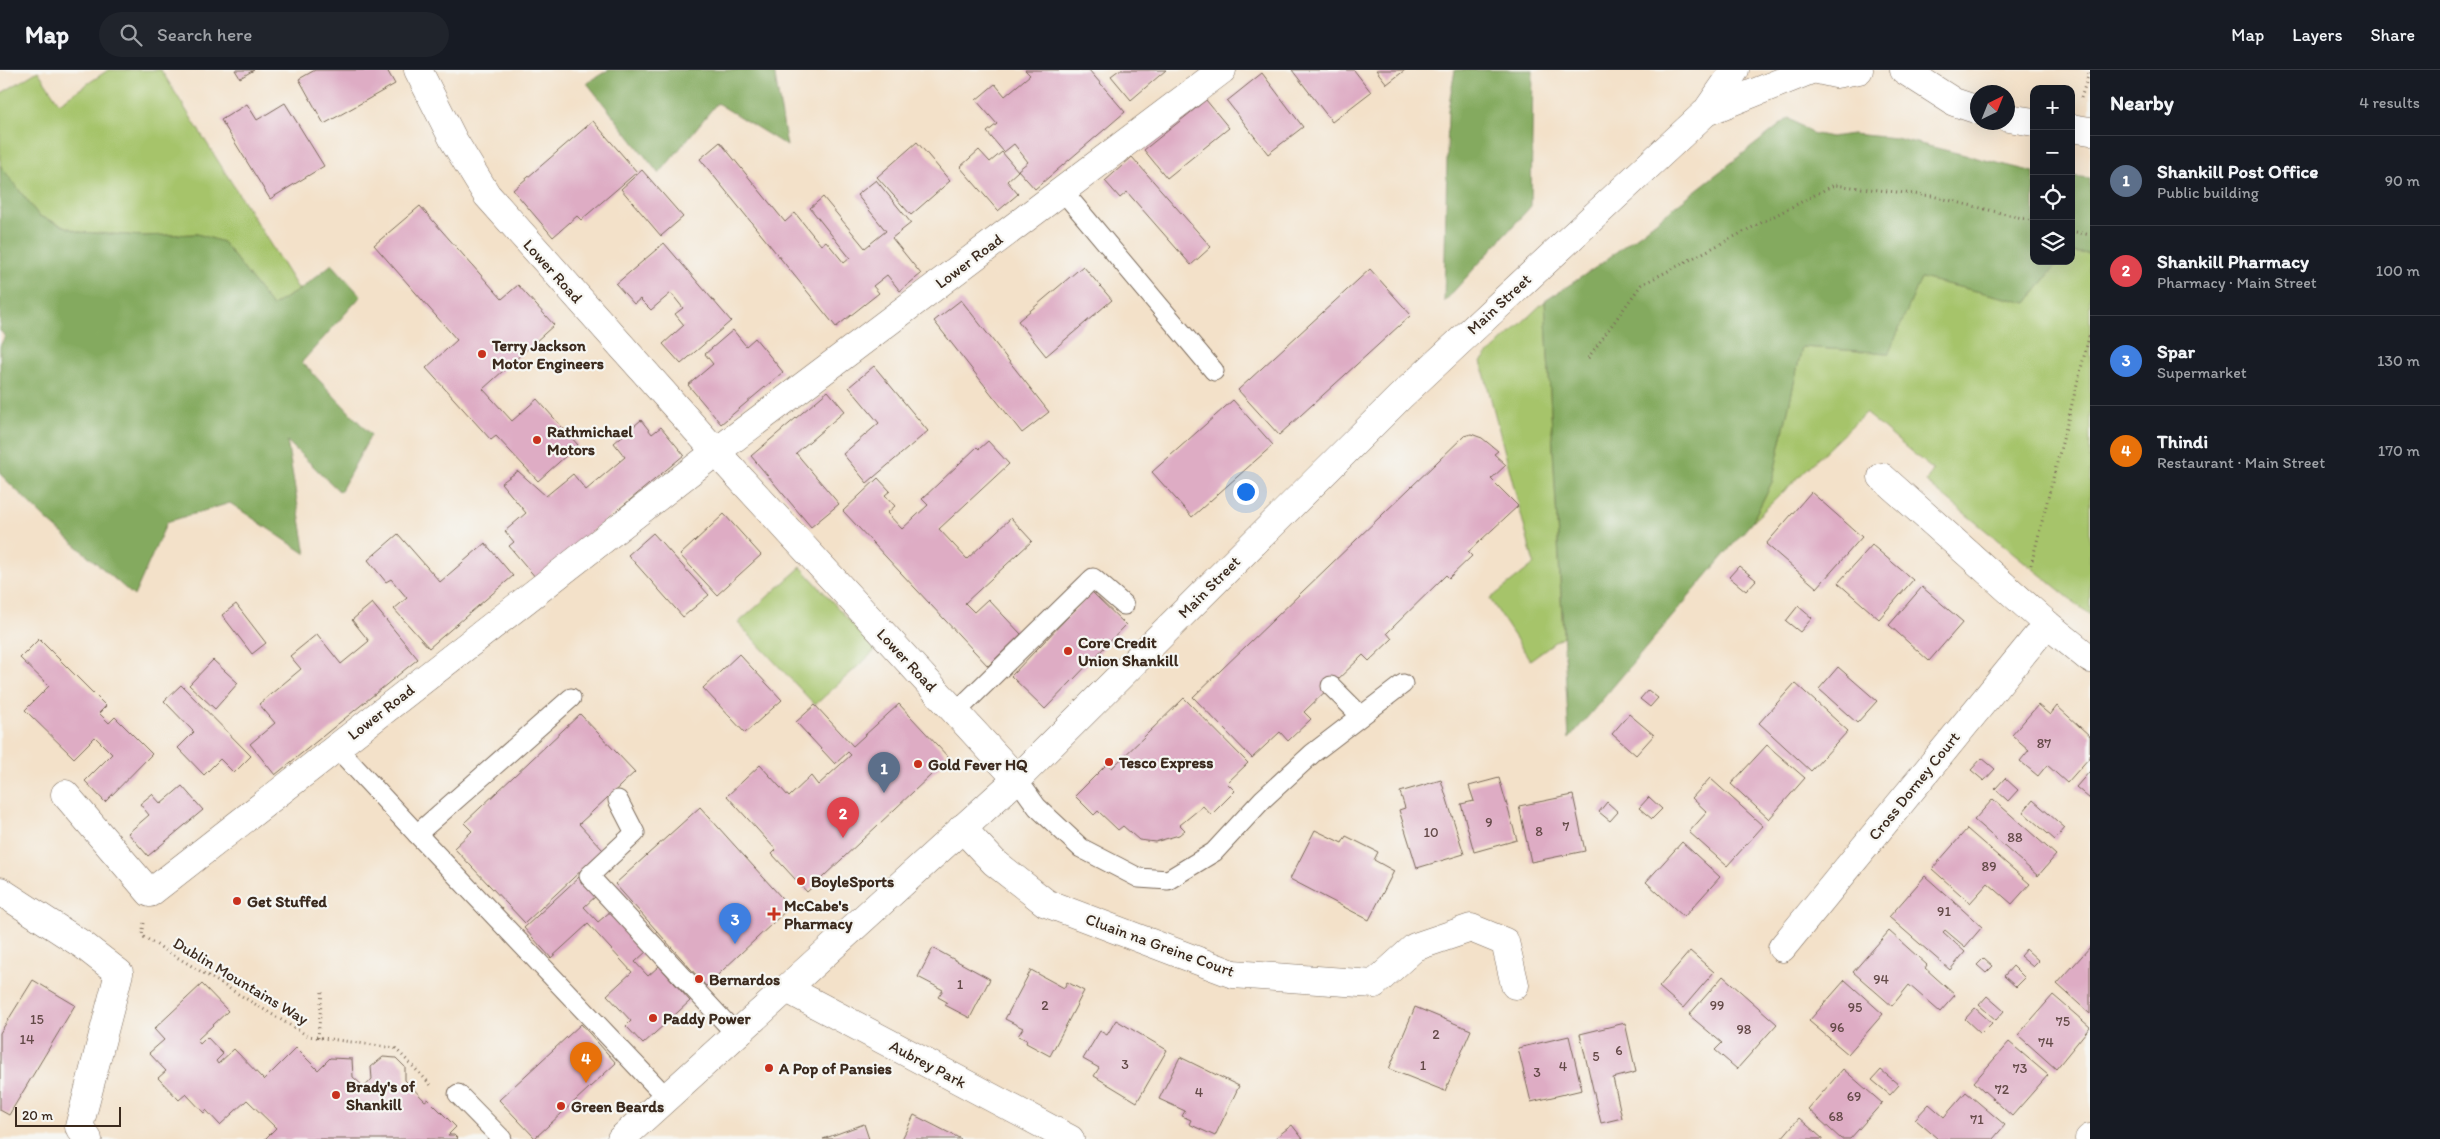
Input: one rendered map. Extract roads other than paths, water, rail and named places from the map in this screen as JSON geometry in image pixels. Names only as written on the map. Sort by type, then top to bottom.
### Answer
[{"type":"street","name":"Lower Road","points":[[418,70],[454,141],[487,195],[716,452],[1017,779]]},
{"type":"street","name":"Lower Road","points":[[65,794],[150,893],[716,452],[1222,70]]},
{"type":"street","name":"Main Street","points":[[621,1139],[1017,779],[1400,397],[1706,112],[1735,70]]},
{"type":"street","name":"Main Street","points":[[1706,112],[1811,70]]},
{"type":"street","points":[[1818,70],[1836,74],[1859,70]]},
{"type":"street","points":[[1904,70],[1954,102],[1970,107]]},
{"type":"street","points":[[2015,119],[2030,121]]},
{"type":"street","points":[[2075,129],[2090,131]]},
{"type":"street","points":[[1882,478],[2047,624],[2090,659]]},
{"type":"street","name":"Cross Dorney Court","points":[[1782,948],[2047,624]]},
{"type":"street","name":"Cluain na Greine Court","points":[[962,828],[994,862],[1046,903],[1233,974],[1374,984],[1415,947],[1471,928],[1505,942],[1515,985]]},
{"type":"street","points":[[0,891],[83,945],[119,973],[79,1127],[88,1139]]},
{"type":"street","name":"Aubrey Park","points":[[787,989],[1070,1139]]},
{"type":"lane","points":[[1062,190],[1214,372]]},
{"type":"lane","points":[[956,712],[1093,578],[1124,605]]},
{"type":"lane","points":[[1017,779],[1037,806],[1081,848],[1139,878],[1168,880],[1214,852],[1263,799],[1313,753],[1360,715],[1403,684]]},
{"type":"lane","points":[[1331,686],[1360,715]]},
{"type":"lane","points":[[417,834],[571,698]]},
{"type":"lane","points":[[336,747],[667,1098]]},
{"type":"lane","points":[[618,800],[635,833],[589,876],[736,1034]]},
{"type":"lane","points":[[458,1094],[502,1139]]},
{"type":"place","name":"Terry Jackson Motor Engineers","points":[[482,354]]},
{"type":"place","name":"Rathmichael Motors","points":[[537,440]]},
{"type":"place","name":"Core Credit Union Shankill","points":[[1068,651]]},
{"type":"place","name":"Tesco Express","points":[[1109,762]]},
{"type":"place","name":"Gold Fever HQ","points":[[918,764]]},
{"type":"place","name":"Shankill Post Office","points":[[884,793]]},
{"type":"place","name":"Shankill Pharmacy","points":[[843,838]]},
{"type":"place","name":"BoyleSports","points":[[801,881]]},
{"type":"place","name":"Get Stuffed","points":[[237,901]]},
{"type":"place","name":"McCabe's Pharmacy","points":[[774,914]]},
{"type":"place","name":"Spar","points":[[735,944]]},
{"type":"place","name":"Bernardos","points":[[699,979]]},
{"type":"place","name":"Paddy Power","points":[[653,1018]]},
{"type":"place","name":"A Pop of Pansies","points":[[769,1068]]},
{"type":"place","name":"Thindi","points":[[586,1083]]},
{"type":"place","name":"Brady's of Shankill","points":[[336,1095]]},
{"type":"place","name":"Green Beards","points":[[561,1106]]}]
